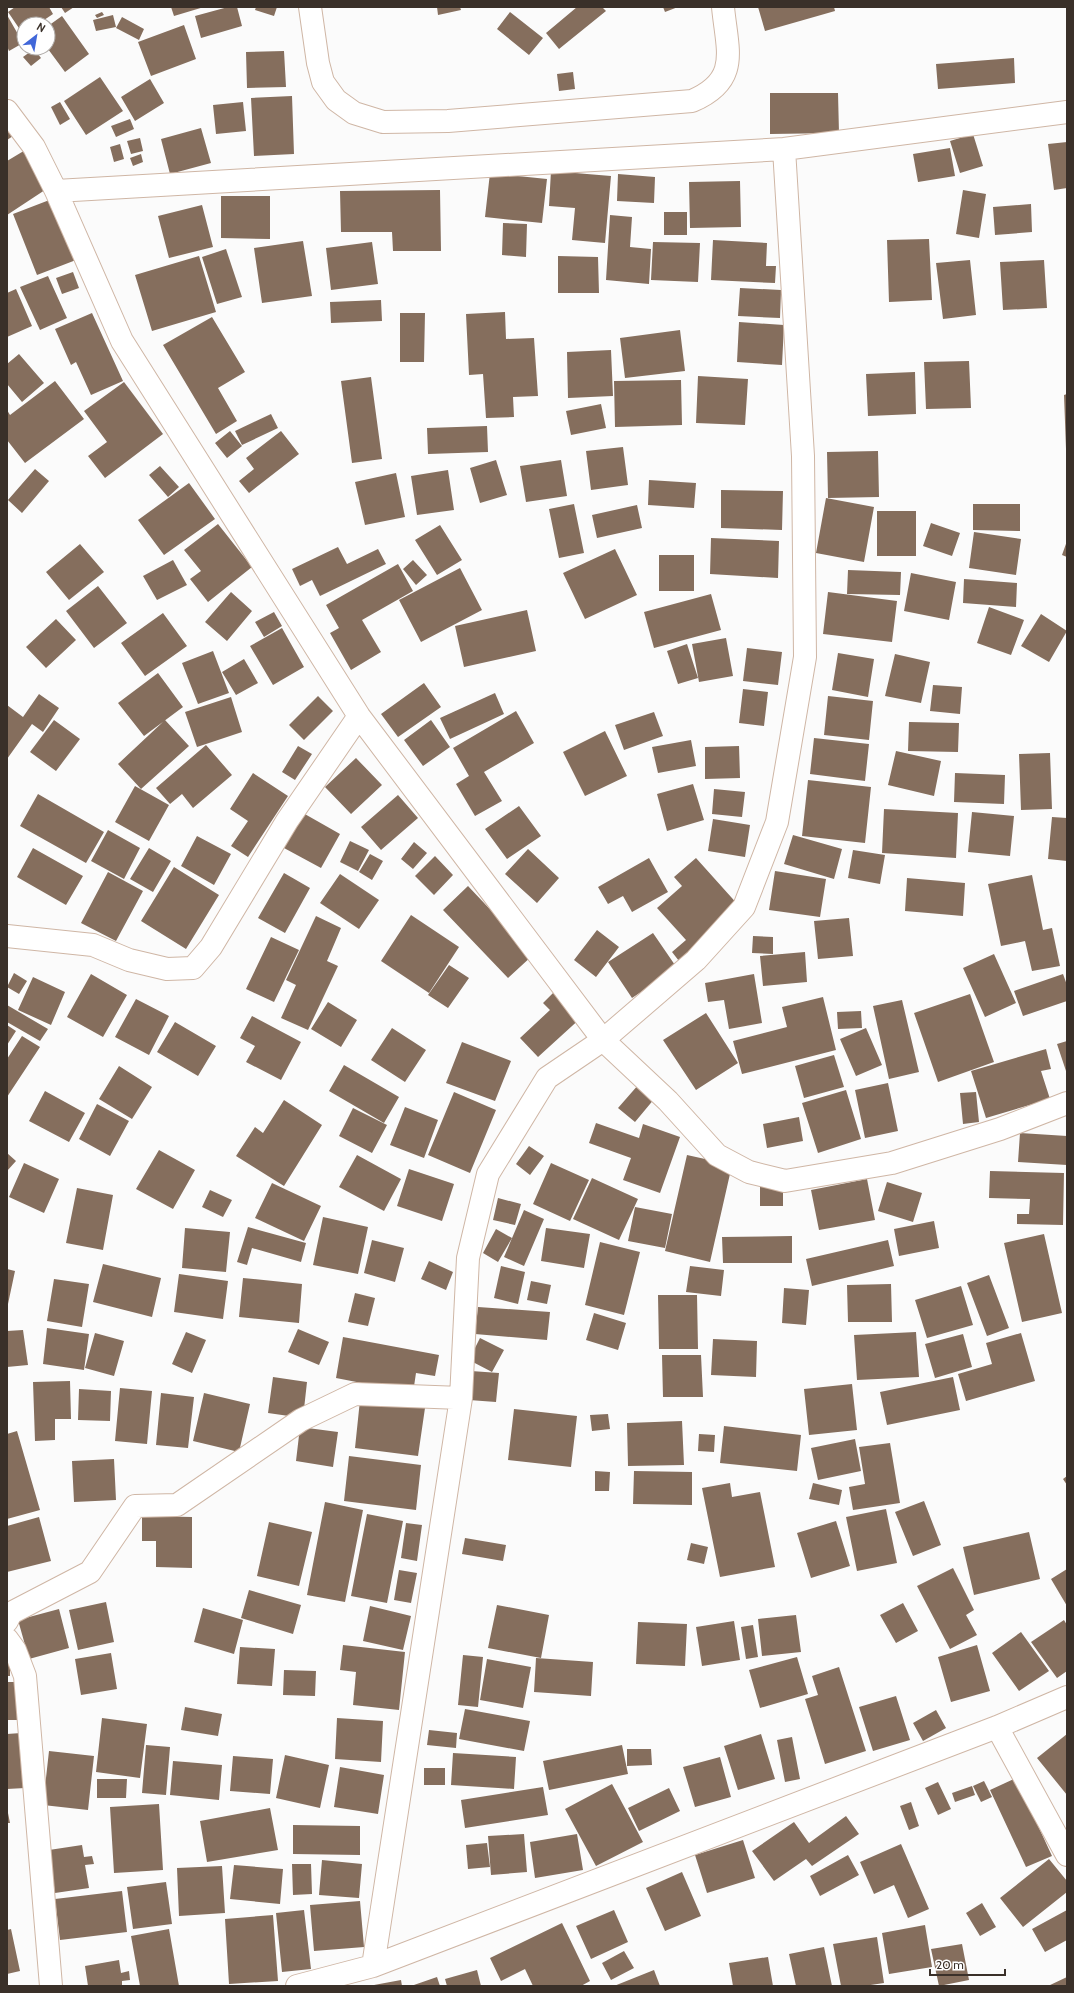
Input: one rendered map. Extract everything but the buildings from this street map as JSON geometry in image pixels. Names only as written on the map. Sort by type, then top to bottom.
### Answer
[{"type":"street","points":[[310,7],[318,63],[323,82],[336,100],[354,113],[383,122],[448,121],[692,101],[706,96],[716,87],[723,78],[729,64],[723,7]]},
{"type":"street","points":[[7,111],[34,147],[56,191],[122,341],[359,716],[603,1040],[668,1101],[717,1155],[749,1172],[785,1181],[892,1163],[1000,1129],[1067,1103]]},
{"type":"street","points":[[56,191],[784,149],[1067,112]]},
{"type":"street","points":[[373,1966],[461,1398],[468,1258],[488,1174],[547,1078],[603,1040],[696,960],[744,907],[777,822],[805,657],[803,456],[784,149]]},
{"type":"street","points":[[7,936],[93,945],[129,960],[144,964],[167,969],[194,968],[211,947],[287,821],[359,716]]},
{"type":"street","points":[[7,1621],[11,1613],[90,1572],[135,1506],[177,1505],[308,1417],[355,1394],[461,1398]]},
{"type":"street","points":[[7,1639],[15,1650],[25,1676],[51,1986]]},
{"type":"street","points":[[297,1986],[373,1966],[997,1727],[1067,1697]]},
{"type":"street","points":[[997,1727],[1067,1855]]}]
